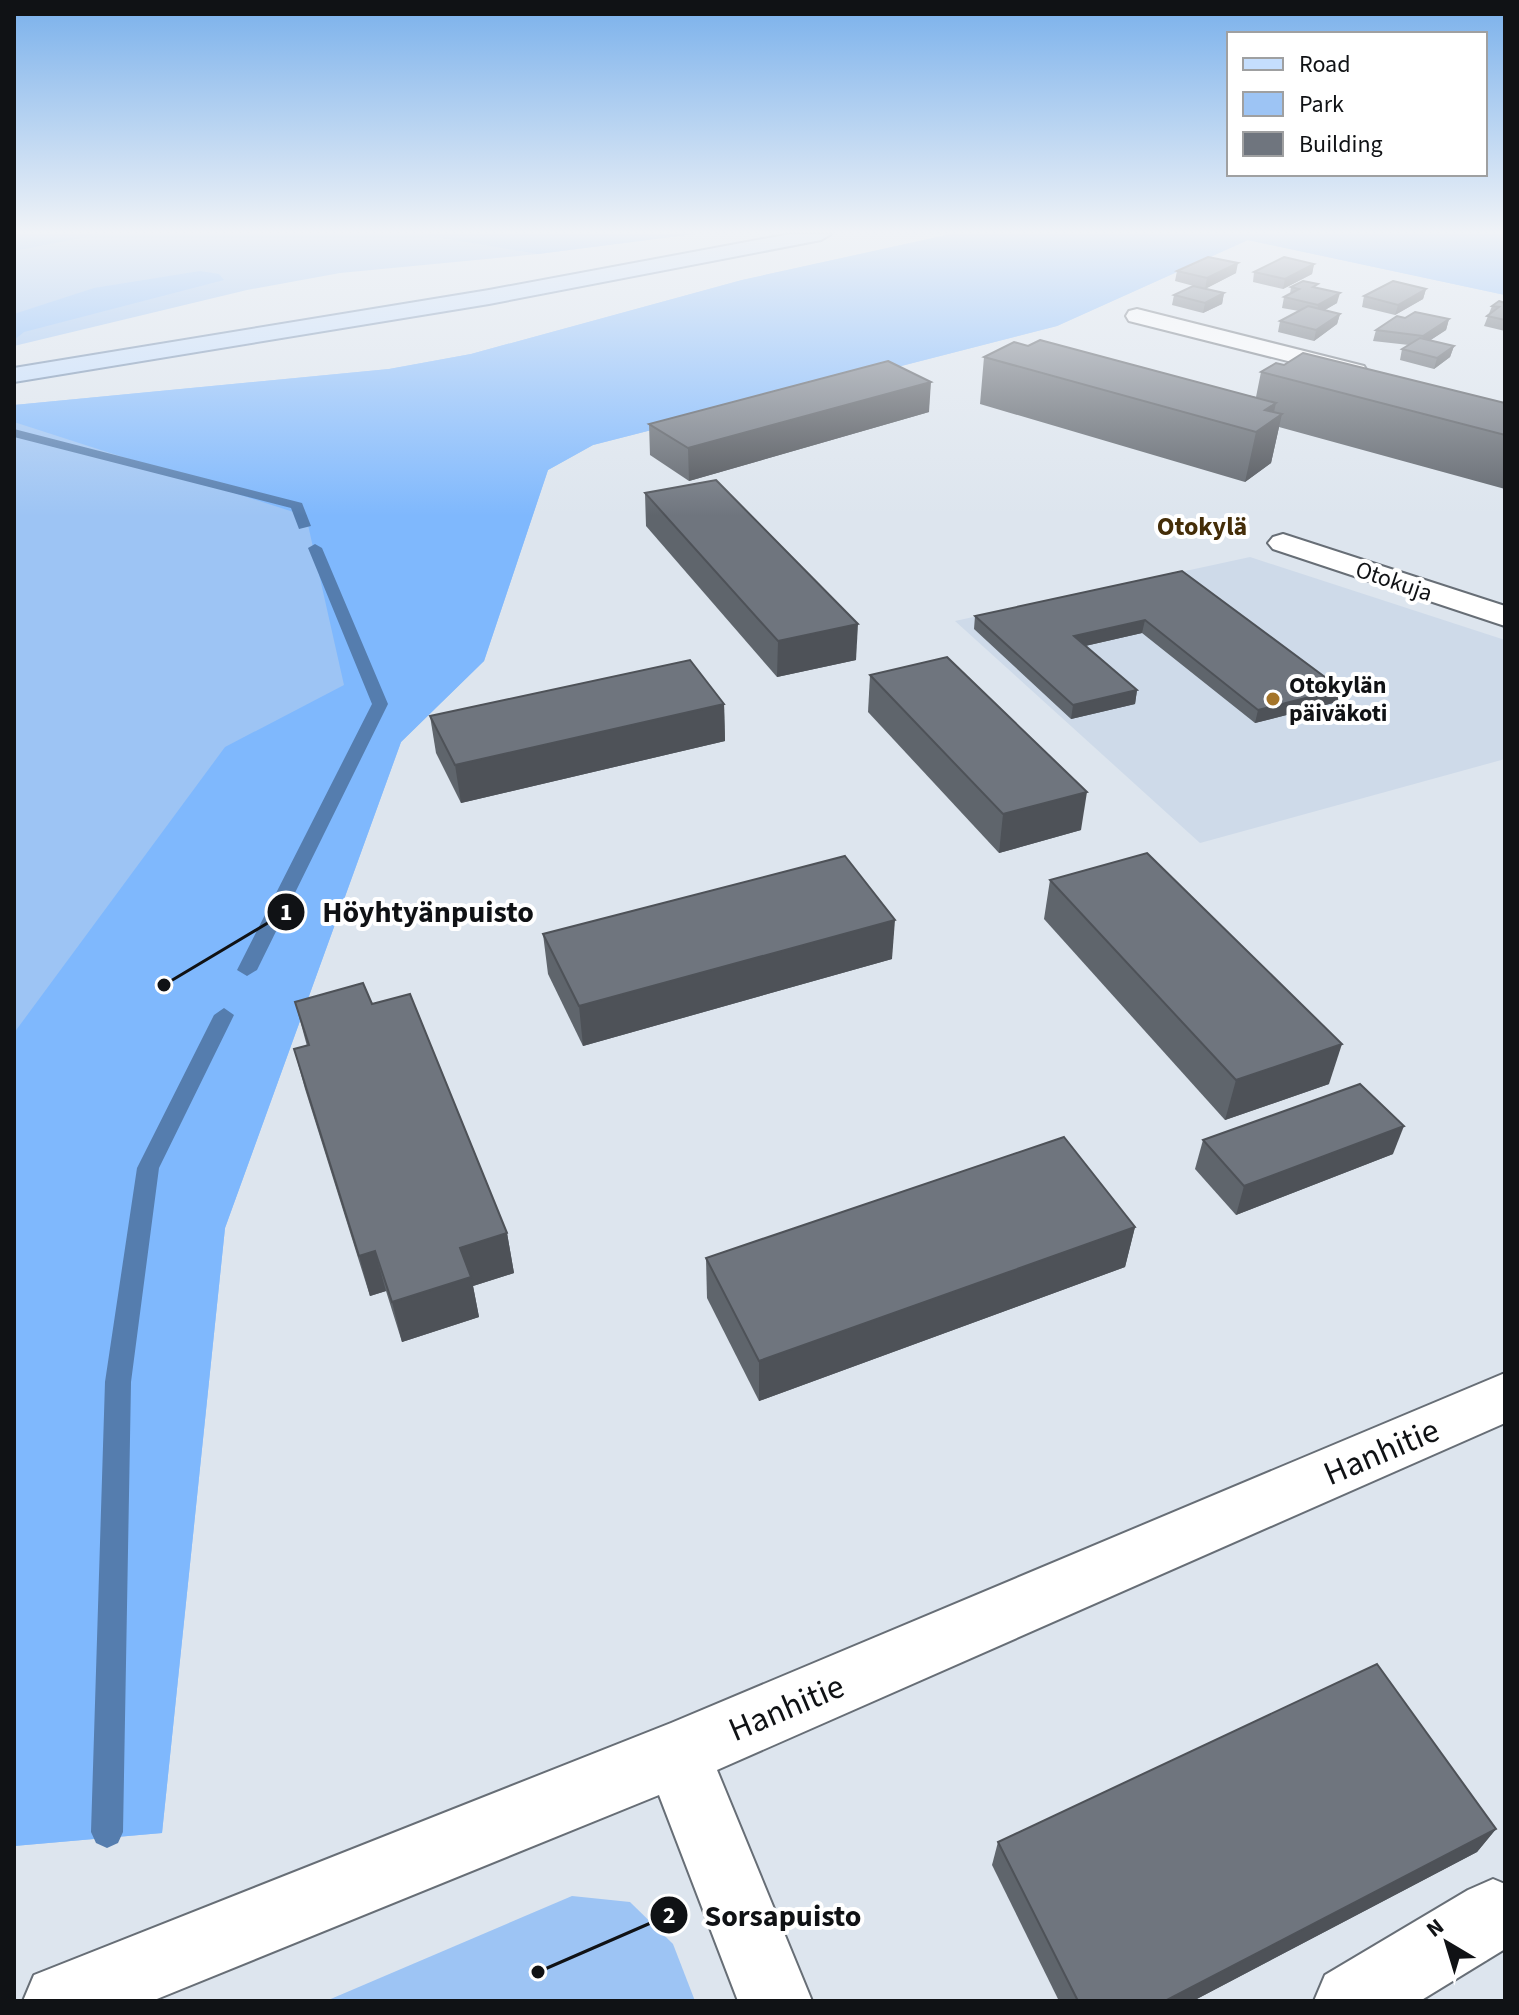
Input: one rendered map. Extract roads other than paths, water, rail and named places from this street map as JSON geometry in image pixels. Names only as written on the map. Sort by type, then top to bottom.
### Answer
[{"type":"main road","points":[[14,375],[300,328]]},
{"type":"street","points":[[1184,328],[1383,379]]},
{"type":"street","name":"Otokuja","points":[[1283,543],[1505,616]]},
{"type":"street","name":"Hanhitie","points":[[60,2001],[677,1754],[1505,1397]]},
{"type":"street","points":[[677,1754],[775,2001]]},
{"type":"street","points":[[1351,2001],[1493,1915]]},
{"type":"waterway","points":[[14,433],[297,506],[304,526]]},
{"type":"waterway","points":[[247,970],[380,704],[315,548]]},
{"type":"waterway","points":[[107,1832],[118,1382],[148,1168],[224,1015]]},
{"type":"place","name":"Otokylän päiväkoti","points":[[1273,699]]},
{"type":"place","name":"Höyhtyänpuisto","points":[[164,985]]},
{"type":"place","name":"Sorsapuisto","points":[[538,1972]]},
{"type":"district","name":"Otokylä","points":[[1202,526]]}]
